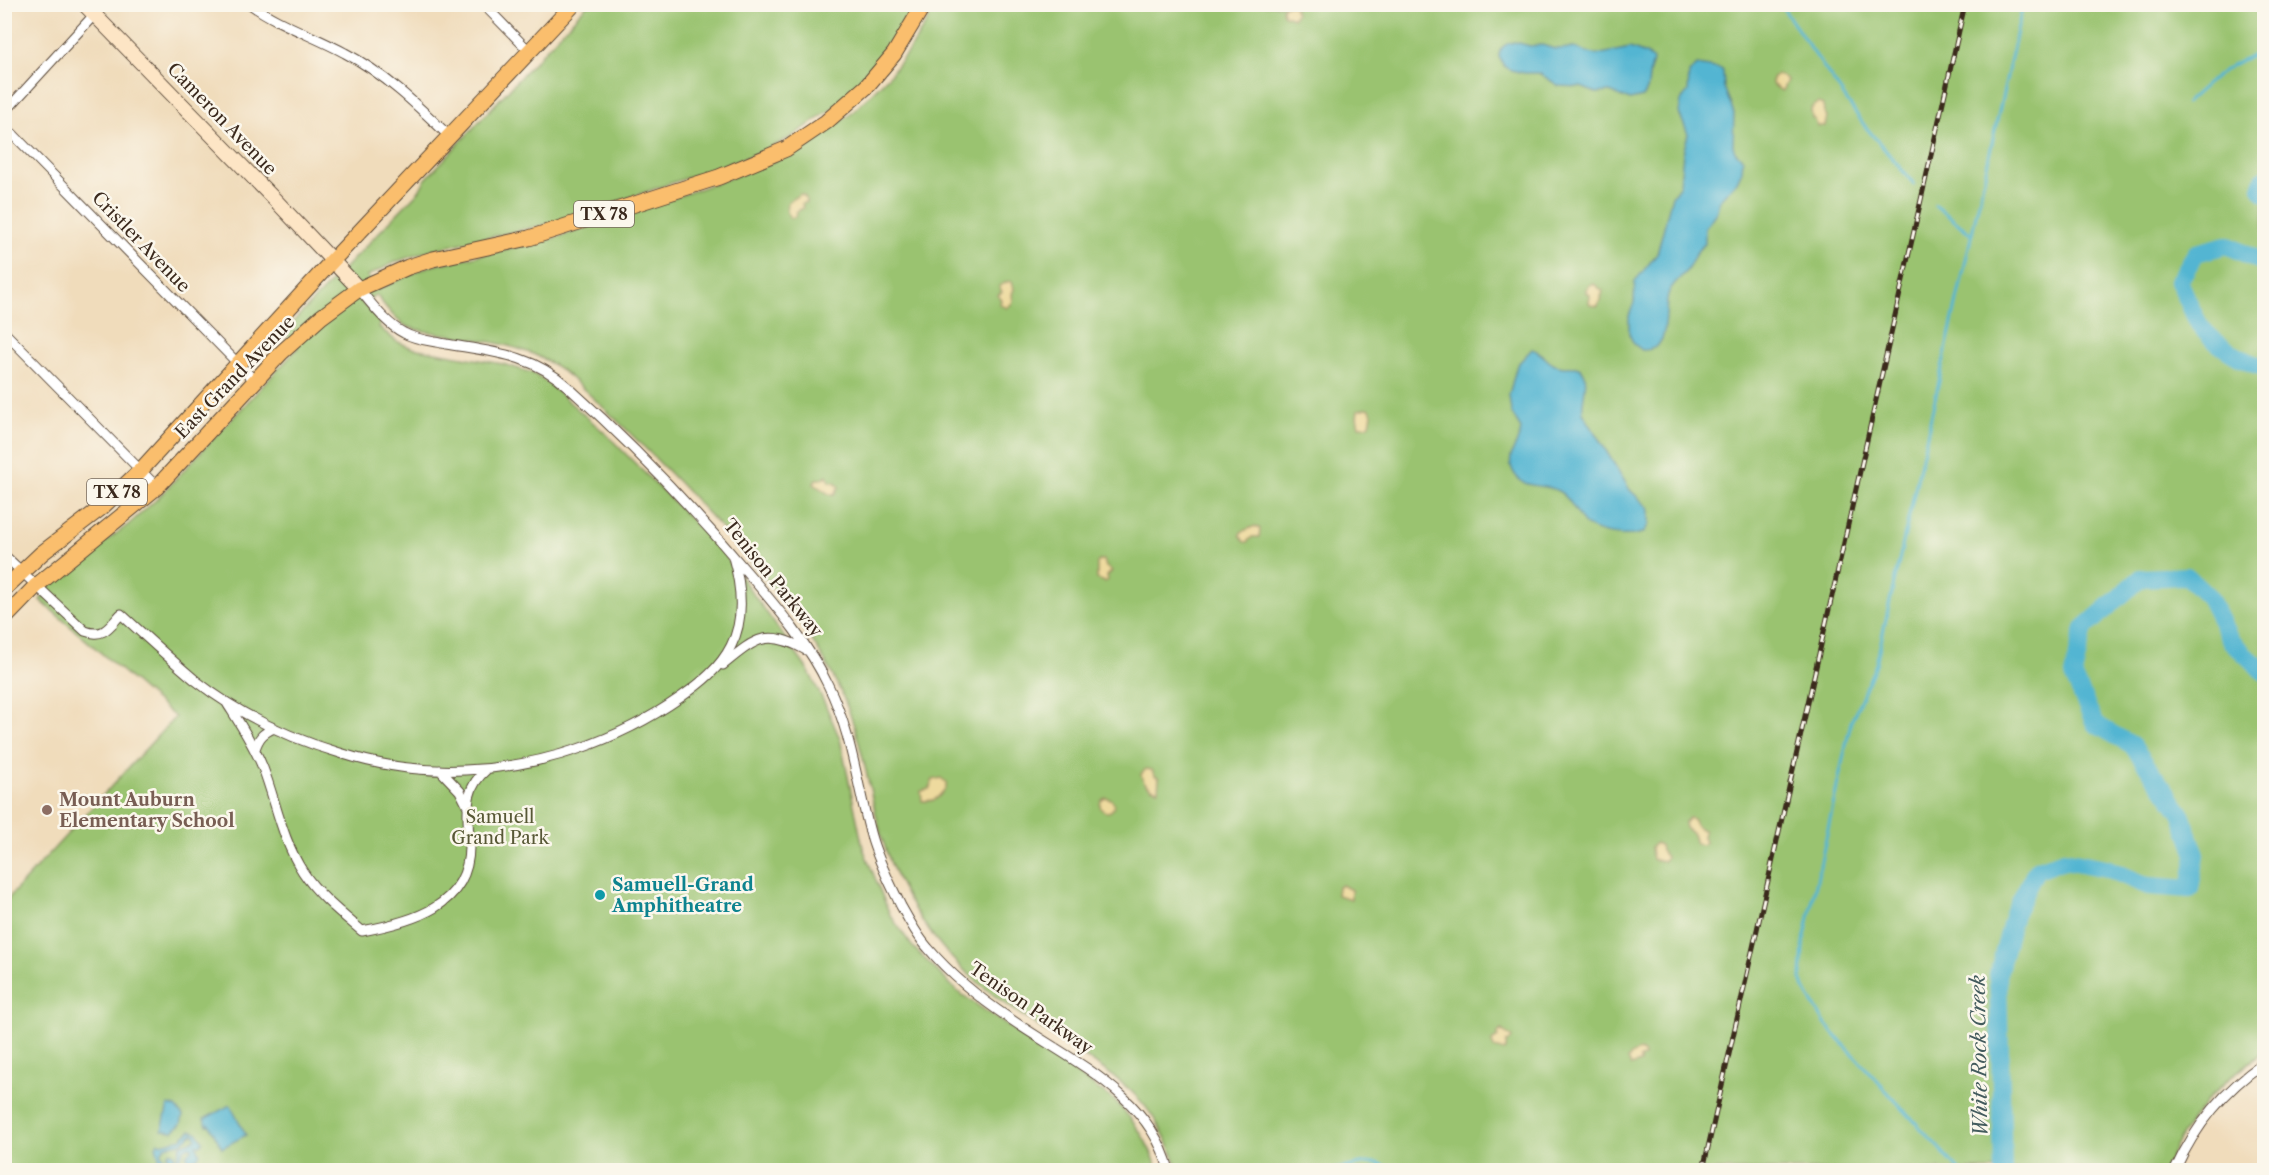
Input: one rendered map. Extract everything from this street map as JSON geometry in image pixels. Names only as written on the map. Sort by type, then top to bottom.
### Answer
[{"type":"main road","name":"East Grand Avenue","points":[[4,589],[42,553],[101,508],[140,471],[574,4]]},
{"type":"main road","name":"East Grand Avenue","points":[[4,619],[36,586],[157,487],[294,340],[359,289],[408,267],[433,259],[529,238],[719,177],[786,149],[826,122],[866,87],[894,54],[924,4]]},
{"type":"street","name":"Cameron Avenue","points":[[84,4],[333,261]]},
{"type":"street","points":[[4,113],[104,4]]},
{"type":"street","points":[[250,4],[271,17],[345,53],[367,67],[449,136]]},
{"type":"street","points":[[483,4],[530,52]]},
{"type":"street","name":"Cristler Avenue","points":[[4,125],[255,381]]},
{"type":"street","name":"Tenison Parkway","points":[[333,261],[391,325],[402,333],[428,341],[508,354],[529,360],[544,368],[566,384],[693,509],[780,611],[811,653],[829,687],[843,722],[871,835],[880,861],[910,921],[926,946],[950,972],[985,1002],[1113,1088],[1132,1104],[1158,1143],[1168,1170]]},
{"type":"street","points":[[4,332],[157,487]]},
{"type":"street","points":[[711,675],[731,647],[736,635],[739,616],[739,585],[731,553]]},
{"type":"street","points":[[4,555],[85,631],[100,633],[121,614],[197,681],[226,701],[274,728],[305,742],[385,765],[440,770],[488,769],[561,755],[604,740],[671,704],[750,643],[761,639],[786,641],[811,653]]},
{"type":"street","points":[[226,701],[255,749],[264,770],[281,826],[303,872],[334,907],[362,931],[411,920],[438,907],[461,881],[467,864],[469,848],[467,805],[470,790],[476,778],[488,769]]},
{"type":"street","points":[[255,749],[258,739],[274,728]]},
{"type":"street","points":[[440,770],[460,791],[467,805]]},
{"type":"street","points":[[2175,1170],[2194,1135],[2226,1093],[2244,1076],[2265,1063]]},
{"type":"green space","name":"Samuell Grand Park","points":[[587,5],[921,5],[874,70],[832,109],[791,137],[759,153],[561,221],[431,250],[398,261],[367,276],[377,290],[427,267],[555,238],[626,215],[766,165],[810,143],[851,114],[888,77],[913,45],[937,5],[2264,5],[2264,1052],[2233,1075],[2205,1103],[2182,1135],[2165,1170],[1178,1170],[1171,1149],[1160,1128],[1131,1091],[1119,1080],[990,992],[957,963],[923,922],[906,896],[887,853],[853,724],[828,666],[788,606],[707,512],[630,433],[556,366],[526,351],[410,328],[398,320],[376,295],[362,303],[378,319],[379,327],[396,341],[412,348],[503,364],[532,373],[544,380],[605,433],[722,551],[808,670],[825,704],[840,739],[863,848],[890,915],[912,946],[957,991],[1114,1100],[1140,1132],[1158,1170],[5,1170],[4,903],[175,717],[40,600],[64,572],[128,525],[158,498],[298,348],[283,332],[419,191],[425,180]]},
{"type":"sand","points":[[1285,5],[1296,5],[1293,18],[1283,14],[1282,8]]},
{"type":"sand","points":[[1776,75],[1787,80],[1782,91],[1772,84],[1772,78]]},
{"type":"sand","points":[[1818,103],[1823,105],[1827,117],[1825,126],[1817,126],[1812,118],[1811,109]]},
{"type":"sand","points":[[800,194],[805,196],[806,202],[802,204],[803,208],[796,212],[795,217],[790,218],[787,212],[788,202]]},
{"type":"sand","points":[[1009,281],[1012,282],[1014,289],[1013,302],[1007,308],[1000,304],[1001,300],[998,295],[1002,292],[999,286]]},
{"type":"sand","points":[[1591,284],[1603,291],[1598,306],[1589,303],[1590,295],[1586,289]]},
{"type":"sand","points":[[1367,408],[1372,414],[1370,424],[1359,426],[1358,410]]},
{"type":"sand","points":[[827,475],[830,482],[835,482],[839,487],[834,495],[814,484],[816,479]]},
{"type":"sand","points":[[1255,526],[1260,529],[1259,537],[1252,537],[1244,542],[1240,535],[1241,532]]},
{"type":"sand","points":[[1104,560],[1106,567],[1112,571],[1105,582],[1097,579],[1097,563]]},
{"type":"sand","points":[[1146,769],[1152,770],[1159,778],[1158,790],[1149,787],[1143,780],[1141,774]]},
{"type":"sand","points":[[941,778],[946,782],[946,788],[936,799],[922,801],[921,791],[929,789],[933,780]]},
{"type":"sand","points":[[1104,798],[1110,798],[1114,805],[1110,812],[1104,812],[1100,808],[1100,802]]},
{"type":"sand","points":[[1689,818],[1693,819],[1697,827],[1704,831],[1703,845],[1696,844],[1693,834],[1685,828],[1684,823]]},
{"type":"sand","points":[[1656,843],[1660,845],[1666,857],[1664,861],[1652,859],[1651,847]]},
{"type":"sand","points":[[1342,885],[1351,890],[1351,899],[1337,895],[1338,887]]},
{"type":"sand","points":[[1501,1030],[1512,1037],[1506,1042],[1504,1051],[1494,1048],[1492,1043]]},
{"type":"sand","points":[[1639,1051],[1644,1057],[1640,1058],[1640,1063],[1631,1066],[1628,1059]]},
{"type":"water","points":[[1515,42],[1555,49],[1575,48],[1596,55],[1630,48],[1646,54],[1653,60],[1647,89],[1643,97],[1630,100],[1610,92],[1596,93],[1581,87],[1559,86],[1539,73],[1511,70],[1504,66],[1499,54],[1504,46]]},
{"type":"water","points":[[1697,65],[1723,71],[1724,87],[1734,113],[1733,146],[1743,159],[1742,171],[1737,182],[1719,200],[1717,211],[1705,228],[1705,244],[1669,292],[1663,337],[1652,349],[1642,350],[1634,344],[1629,334],[1629,316],[1634,303],[1635,281],[1657,254],[1672,196],[1680,185],[1683,153],[1688,134],[1679,113],[1681,101],[1688,91],[1689,73]]},
{"type":"water","points":[[1532,349],[1555,365],[1576,367],[1583,371],[1586,382],[1583,413],[1630,490],[1649,508],[1649,524],[1644,532],[1621,535],[1595,530],[1583,522],[1561,493],[1526,483],[1516,476],[1512,469],[1511,459],[1521,429],[1511,412],[1509,395],[1517,365]]},
{"type":"water","points":[[168,1105],[176,1107],[183,1116],[181,1124],[173,1131],[162,1130]]},
{"type":"water","points":[[230,1105],[246,1135],[222,1148],[204,1119]]},
{"type":"water","points":[[191,1130],[198,1133],[203,1141],[201,1145],[196,1145],[200,1153],[198,1157],[189,1161],[186,1154],[192,1150],[192,1147],[189,1146],[184,1149],[181,1157],[173,1165],[160,1162],[156,1146],[158,1142],[161,1144],[180,1139]],"holes":[[[192,1134],[196,1139],[181,1145],[177,1158],[174,1159],[174,1153],[170,1151],[167,1155],[172,1161],[164,1159],[161,1153],[165,1146],[181,1143]]]},
{"type":"waterway","points":[[1780,4],[1864,125],[1914,184]]},
{"type":"waterway","points":[[1959,1170],[1826,1025],[1804,988],[1801,978],[1803,945],[1851,722],[1876,664],[2023,4]]},
{"type":"waterway","points":[[2186,103],[2212,80],[2239,61],[2261,53],[2264,55]]},
{"type":"waterway","name":"White Rock Creek","points":[[2264,179],[2261,188],[2264,192]]},
{"type":"waterway","points":[[1935,205],[1971,234]]},
{"type":"waterway","name":"White Rock Creek","points":[[2264,263],[2227,245],[2196,253],[2179,281],[2204,331],[2228,351],[2264,367]]},
{"type":"waterway","name":"White Rock Creek","points":[[2003,1170],[1998,974],[2014,914],[2036,870],[2064,860],[2106,868],[2148,886],[2190,889],[2196,855],[2181,813],[2132,745],[2095,724],[2073,675],[2084,628],[2141,578],[2187,576],[2209,597],[2231,641],[2264,672]]},
{"type":"waterway","points":[[1333,1170],[1373,1163],[1397,1170]]},
{"type":"railway","points":[[1703,1170],[1965,4]]},
{"type":"place","name":"Mount Auburn Elementary School","points":[[47,810]]},
{"type":"place","name":"Samuell-Grand Amphitheatre","points":[[600,895]]}]
